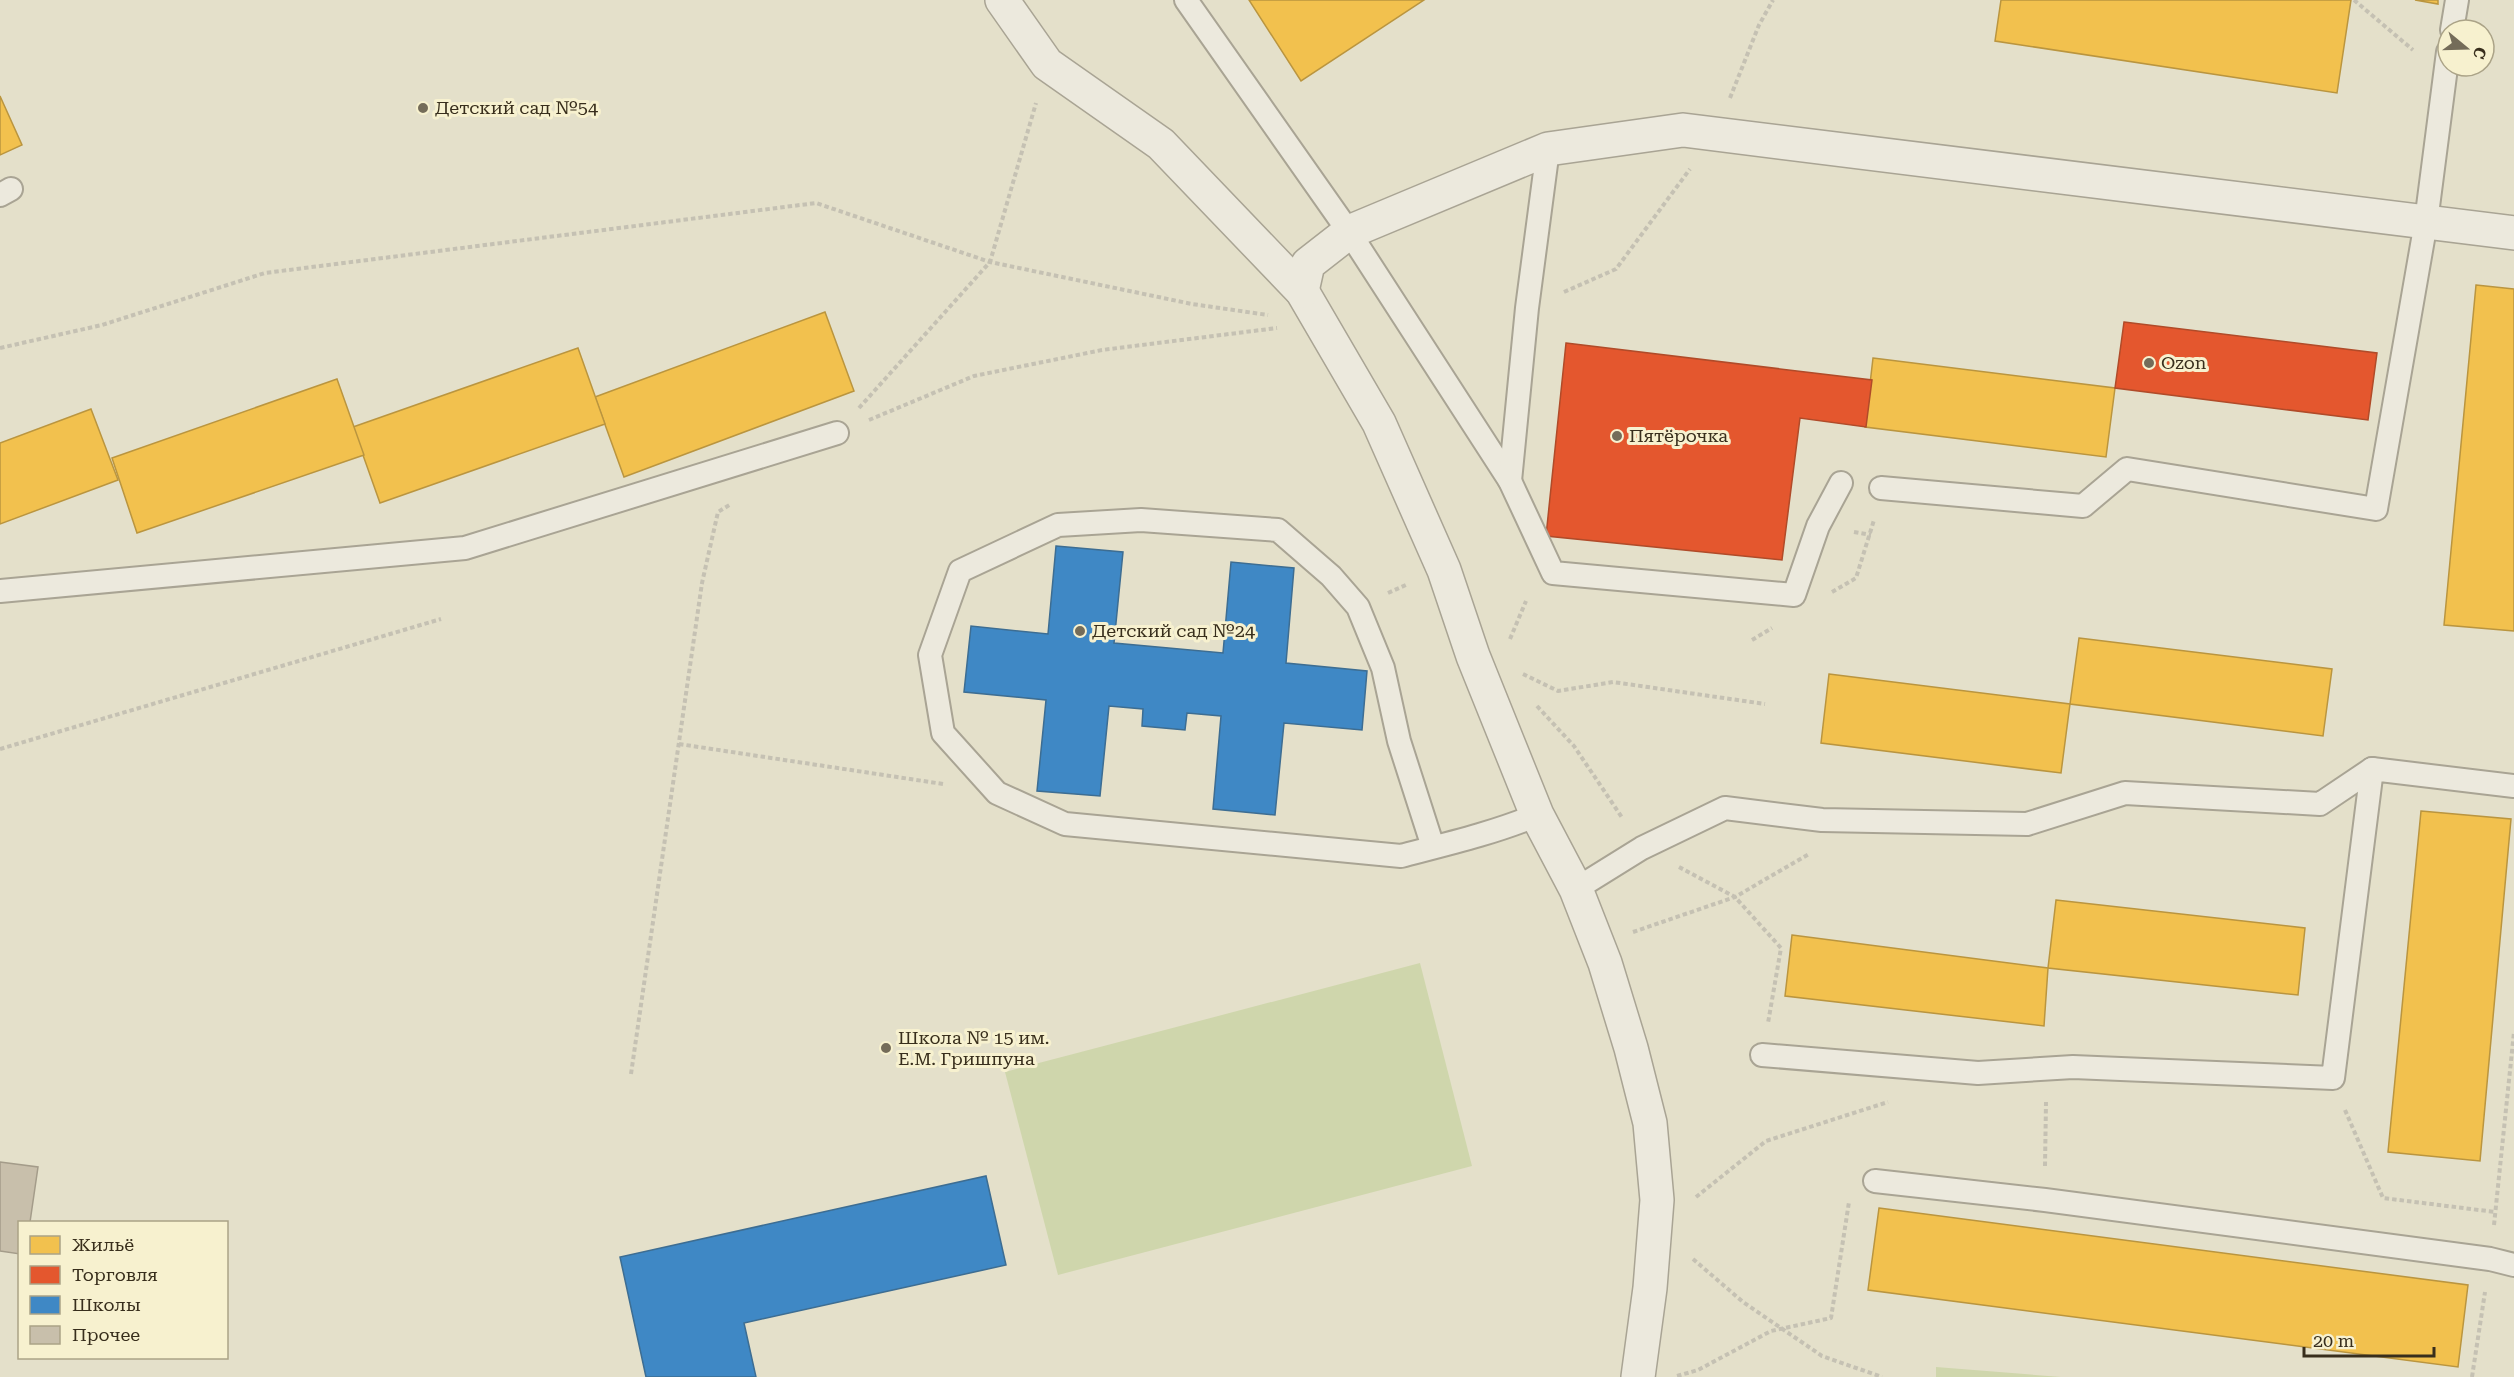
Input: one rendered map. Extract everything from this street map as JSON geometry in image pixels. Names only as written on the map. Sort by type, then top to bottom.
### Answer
[{"type":"street","points":[[1002,0],[1047,64],[1161,144],[1302,291],[1378,423],[1444,570],[1473,656],[1537,815],[1576,889],[1605,963],[1631,1048],[1650,1123],[1657,1200],[1650,1288],[1638,1377]]},
{"type":"street","points":[[1302,291],[1308,264],[1349,232],[1548,149],[1683,130],[2514,234]]},
{"type":"lane","points":[[1186,0],[1349,232],[1510,481],[1553,573],[1794,595],[1818,526],[1841,483]]},
{"type":"lane","points":[[2454,18],[2457,0]]},
{"type":"lane","points":[[1881,489],[2083,506],[2127,469],[2376,508],[2426,222],[2445,78]]},
{"type":"lane","points":[[1510,481],[1527,309],[1548,149]]},
{"type":"lane","points":[[0,591],[465,548],[837,433]]},
{"type":"lane","points":[[1433,847],[1399,741],[1383,668],[1358,607],[1331,576],[1278,530],[1140,520],[1058,525],[960,571],[930,655],[943,732],[997,793],[1065,824],[1401,856],[1511,826],[1537,815]]},
{"type":"lane","points":[[1762,1055],[1978,1073],[2073,1067],[2334,1078],[2372,769]]},
{"type":"lane","points":[[1576,889],[1642,848],[1725,808],[1822,820],[2028,824],[2125,793],[2319,804],[2372,769],[2514,786]]},
{"type":"lane","points":[[1875,1180],[2045,1200],[2490,1259],[2514,1265]]},
{"type":"path","points":[[2354,0],[2407,45]]},
{"type":"path","points":[[837,433],[990,262],[1047,64]]},
{"type":"path","points":[[0,348],[102,325],[265,273],[816,203],[990,262],[1192,304],[1320,322]]},
{"type":"path","points":[[837,433],[974,376],[1102,350],[1320,322]]},
{"type":"path","points":[[1856,578],[1871,535],[1881,489]]},
{"type":"path","points":[[631,1074],[702,582],[718,512],[738,499]]},
{"type":"path","points":[[1358,607],[1416,581]]},
{"type":"path","points":[[1507,645],[1526,601]]},
{"type":"path","points":[[0,749],[441,619]]},
{"type":"path","points":[[1517,671],[1558,691],[1613,682],[1765,704]]},
{"type":"path","points":[[679,744],[997,793]]},
{"type":"path","points":[[1629,933],[1735,897],[1816,850]]},
{"type":"path","points":[[2472,1377],[2490,1259],[2514,1032]]},
{"type":"path","points":[[1687,1204],[1766,1141],[1889,1102]]},
{"type":"path","points":[[2349,1122],[2383,1198],[2495,1212]]},
{"type":"path","points":[[2044,1127],[2046,1174]]},
{"type":"path","points":[[1676,1377],[1698,1370],[1771,1331],[1831,1318],[1851,1192],[1875,1180]]},
{"type":"path","points":[[1684,1251],[1743,1302],[1822,1356],[1882,1377]]},
{"type":"green space","points":[[1420,963],[1472,1166],[1058,1275],[1005,1072]]},
{"type":"green space","points":[[1936,1367],[2061,1377],[1936,1377]]},
{"type":"building: Жильё","points":[[1249,0],[1424,0],[1301,81]]},
{"type":"building: Жильё","points":[[2001,0],[2351,0],[2337,93],[1995,41]]},
{"type":"building: Жильё","points":[[2415,0],[2438,0],[2438,4]]},
{"type":"building: Жильё","points":[[0,96],[22,145],[0,155]]},
{"type":"building: Жильё","points":[[2476,285],[2514,289],[2514,631],[2444,625]]},
{"type":"building: Жильё","points":[[825,312],[854,391],[624,477],[595,397]]},
{"type":"building: Жильё","points":[[578,348],[605,424],[380,503],[353,427]]},
{"type":"building: Жильё","points":[[1873,358],[2115,388],[2106,457],[1865,427]]},
{"type":"building: Жильё","points":[[337,379],[364,455],[137,533],[112,458]]},
{"type":"building: Жильё","points":[[91,409],[118,480],[0,524],[0,443]]},
{"type":"building: Жильё","points":[[2079,638],[2332,669],[2323,736],[2070,704]]},
{"type":"building: Жильё","points":[[1829,674],[2070,704],[2061,773],[1821,743]]},
{"type":"building: Жильё","points":[[2421,811],[2511,819],[2480,1161],[2388,1152]]},
{"type":"building: Жильё","points":[[2056,900],[2305,928],[2298,995],[2048,968]]},
{"type":"building: Жильё","points":[[1792,935],[2048,968],[2044,1026],[1785,996]]},
{"type":"building: Жильё","points":[[1879,1208],[2468,1285],[2458,1367],[1868,1290]]},
{"type":"building: Торговля","points":[[2124,322],[2377,353],[2368,420],[2115,388]]},
{"type":"building: Торговля","points":[[1566,343],[1872,380],[1866,427],[1800,418],[1782,560],[1546,536]]},
{"type":"building: Школы","points":[[1056,546],[1123,552],[1114,643],[1223,653],[1231,562],[1294,568],[1286,663],[1367,671],[1362,730],[1284,723],[1275,815],[1213,809],[1221,716],[1187,713],[1185,730],[1142,726],[1143,709],[1109,706],[1100,796],[1037,791],[1046,700],[964,692],[971,626],[1048,634]]},
{"type":"building: Школы","points":[[986,1176],[1006,1265],[744,1323],[756,1377],[646,1377],[620,1257]]},
{"type":"building: Прочее","points":[[0,1162],[38,1167],[30,1221],[18,1221],[18,1254],[0,1251]]},
{"type":"place","name":"Детский сад №54","points":[[423,108]]},
{"type":"place","name":"Ozon","points":[[2149,363]]},
{"type":"place","name":"Пятёрочка","points":[[1617,436]]},
{"type":"place","name":"Детский сад №24","points":[[1080,631]]},
{"type":"place","name":"Школа № 15 им. Е.М. Гришпуна","points":[[886,1048]]}]
